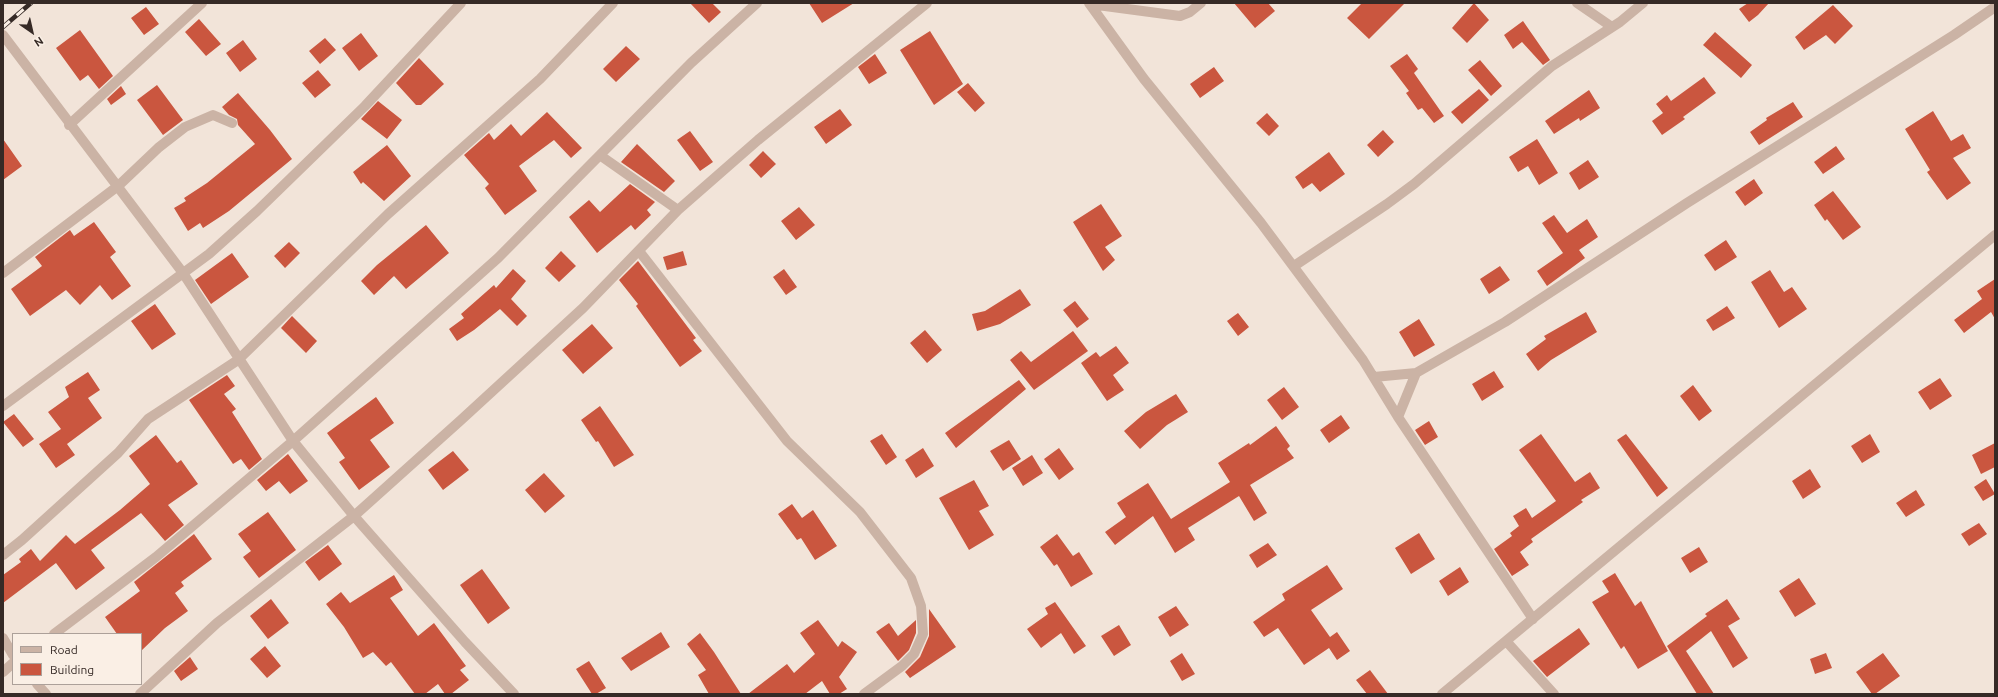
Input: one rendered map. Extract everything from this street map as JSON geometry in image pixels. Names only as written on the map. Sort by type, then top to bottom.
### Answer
[{"type":"street","points":[[69,125],[202,3]]},
{"type":"street","points":[[3,406],[209,254],[257,211],[365,106],[461,3]]},
{"type":"street","points":[[3,555],[22,540],[118,453],[148,419],[238,360],[388,214],[540,79],[613,3]]},
{"type":"street","points":[[55,633],[156,558],[293,441],[498,258],[601,156],[691,63],[757,3]]},
{"type":"street","points":[[140,694],[217,623],[354,516],[583,308],[678,210],[758,140],[927,3]]},
{"type":"street","points":[[1089,3],[1180,16],[1190,12],[1201,3]]},
{"type":"street","points":[[1089,3],[1144,79],[1261,223],[1363,360],[1398,417],[1533,619]]},
{"type":"street","points":[[1577,3],[1612,27]]},
{"type":"street","points":[[1294,266],[1387,204],[1414,184],[1552,66],[1612,27],[1643,3]]},
{"type":"street","points":[[1374,377],[1416,373],[1505,322],[1687,203],[1947,39],[1995,6]]},
{"type":"street","points":[[3,36],[69,125],[118,186],[183,273],[238,360],[293,441],[354,516],[465,642],[514,694]]},
{"type":"street","points":[[3,273],[118,186],[158,148],[185,127],[213,115],[232,123]]},
{"type":"street","points":[[601,156],[678,210]]},
{"type":"street","points":[[1442,694],[1995,235]]},
{"type":"street","points":[[639,251],[787,441],[860,512],[911,578],[921,606],[923,634],[914,654],[902,666],[864,694]]},
{"type":"street","points":[[1398,417],[1416,373]]},
{"type":"street","points":[[3,638],[12,653]]},
{"type":"street","points":[[1506,641],[1554,694]]},
{"type":"street","points":[[3,672],[12,664]]},
{"type":"street","points":[[38,685],[46,694]]},
{"type":"building","points":[[690,3],[712,3],[721,12],[709,23]]},
{"type":"building","points":[[809,3],[854,3],[822,23]]},
{"type":"building","points":[[1234,3],[1268,3],[1275,11],[1255,28]]},
{"type":"building","points":[[1362,3],[1405,3],[1369,39],[1347,18]]},
{"type":"building","points":[[1474,3],[1489,20],[1467,43],[1452,28]]},
{"type":"building","points":[[1748,3],[1769,3],[1749,22],[1739,9]]},
{"type":"building","points":[[1833,5],[1853,26],[1835,44],[1826,35],[1804,50],[1795,37]]},
{"type":"building","points":[[146,7],[159,24],[144,35],[131,18]]},
{"type":"building","points":[[199,19],[221,44],[206,56],[185,32]]},
{"type":"building","points":[[1523,21],[1550,60],[1543,65],[1522,42],[1513,49],[1504,35]]},
{"type":"building","points":[[80,30],[113,76],[99,89],[88,75],[80,81],[56,48]]},
{"type":"building","points":[[930,31],[963,84],[934,105],[900,50]]},
{"type":"building","points":[[1715,32],[1752,65],[1741,78],[1703,45]]},
{"type":"building","points":[[361,33],[378,56],[359,71],[342,48]]},
{"type":"building","points":[[325,38],[336,50],[320,64],[309,51]]},
{"type":"building","points":[[243,40],[257,59],[240,72],[226,53]]},
{"type":"building","points":[[626,46],[640,59],[616,82],[603,69]]},
{"type":"building","points":[[875,54],[887,73],[869,84],[858,67]]},
{"type":"building","points":[[1407,54],[1418,69],[1414,73],[1444,116],[1434,123],[1422,108],[1418,110],[1406,93],[1409,91],[1390,66]]},
{"type":"building","points":[[419,58],[444,84],[421,105],[416,105],[396,83]]},
{"type":"building","points":[[1480,60],[1502,86],[1491,96],[1468,70]]},
{"type":"building","points":[[1214,67],[1224,81],[1200,98],[1190,84]]},
{"type":"building","points":[[318,70],[331,85],[315,98],[302,83]]},
{"type":"building","points":[[1704,77],[1716,93],[1683,117],[1685,119],[1662,135],[1652,121],[1663,113],[1656,104],[1667,95],[1671,101]]},
{"type":"building","points":[[968,83],[985,103],[975,112],[957,92]]},
{"type":"building","points":[[157,85],[183,120],[163,135],[137,100]]},
{"type":"building","points":[[121,86],[126,94],[111,105],[107,99]]},
{"type":"building","points":[[1479,89],[1489,100],[1462,124],[1451,112]]},
{"type":"building","points":[[1589,90],[1600,108],[1580,121],[1579,118],[1554,134],[1545,121]]},
{"type":"building","points":[[238,93],[270,130],[292,159],[229,211],[203,228],[200,223],[188,231],[174,208],[186,201],[184,198],[207,183],[255,144],[238,125],[237,119],[229,115],[222,107]]},
{"type":"building","points":[[378,101],[402,120],[387,139],[361,119]]},
{"type":"building","points":[[1793,102],[1803,117],[1759,145],[1750,132],[1767,120],[1766,118]]},
{"type":"building","points":[[840,109],[852,125],[826,144],[814,127]]},
{"type":"building","points":[[1933,111],[1951,141],[1963,134],[1971,148],[1953,158],[1971,183],[1947,200],[1927,172],[1930,170],[1905,129]]},
{"type":"building","points":[[547,112],[582,148],[571,158],[554,140],[519,166],[537,191],[505,215],[485,188],[489,184],[464,155],[489,133],[494,140],[511,124],[521,136]]},
{"type":"building","points":[[1267,113],[1279,126],[1269,136],[1256,123]]},
{"type":"building","points":[[1383,130],[1394,142],[1378,157],[1367,145]]},
{"type":"building","points":[[690,131],[713,162],[700,171],[677,140]]},
{"type":"building","points":[[3,139],[22,166],[3,180]]},
{"type":"building","points":[[1537,139],[1558,173],[1539,185],[1528,166],[1518,172],[1509,157]]},
{"type":"building","points":[[637,144],[675,181],[664,192],[621,162]]},
{"type":"building","points":[[387,145],[411,176],[384,201],[363,182],[361,184],[353,172]]},
{"type":"building","points":[[1836,146],[1845,159],[1823,174],[1814,162]]},
{"type":"building","points":[[763,151],[776,164],[761,178],[749,165]]},
{"type":"building","points":[[1329,152],[1345,174],[1320,192],[1312,183],[1303,189],[1295,177]]},
{"type":"building","points":[[1588,160],[1599,177],[1579,190],[1569,173]]},
{"type":"building","points":[[1754,179],[1763,193],[1745,206],[1735,192]]},
{"type":"building","points":[[630,184],[655,202],[647,210],[651,215],[635,230],[631,225],[597,253],[569,217],[589,200],[600,212]]},
{"type":"building","points":[[1833,191],[1861,227],[1843,240],[1827,219],[1825,221],[1814,205]]},
{"type":"building","points":[[1101,204],[1122,236],[1105,247],[1115,260],[1103,271],[1073,222]]},
{"type":"building","points":[[799,207],[815,225],[796,240],[781,221]]},
{"type":"building","points":[[1554,215],[1567,233],[1587,219],[1598,237],[1579,250],[1585,258],[1547,286],[1537,271],[1563,253],[1542,223]]},
{"type":"building","points":[[94,222],[116,252],[110,257],[131,286],[112,300],[100,285],[80,305],[66,290],[30,316],[11,289],[42,266],[35,257],[70,230],[74,236]]},
{"type":"building","points":[[426,225],[449,253],[406,289],[394,276],[374,295],[361,281],[377,265]]},
{"type":"building","points":[[1726,240],[1737,257],[1715,271],[1704,255]]},
{"type":"building","points":[[289,242],[300,253],[285,268],[274,256]]},
{"type":"building","points":[[561,251],[576,266],[559,282],[545,268]]},
{"type":"building","points":[[683,251],[687,265],[667,270],[663,257]]},
{"type":"building","points":[[232,253],[249,277],[211,304],[195,280]]},
{"type":"building","points":[[638,261],[696,338],[693,340],[702,351],[680,367],[636,306],[638,304],[619,280]]},
{"type":"building","points":[[1500,266],[1510,280],[1489,294],[1480,279]]},
{"type":"building","points":[[513,269],[526,281],[511,299],[527,316],[517,326],[500,309],[474,330],[457,341],[449,329],[464,318],[461,314],[494,285],[496,288]]},
{"type":"building","points":[[784,269],[797,287],[786,295],[773,277]]},
{"type":"building","points":[[1770,270],[1784,292],[1792,287],[1807,309],[1779,328],[1751,282]]},
{"type":"building","points":[[1995,279],[1995,319],[1991,312],[1964,333],[1954,320],[1982,299],[1977,291]]},
{"type":"building","points":[[1020,289],[1031,305],[1000,324],[977,331],[972,314],[985,311]]},
{"type":"building","points":[[1075,301],[1089,319],[1077,328],[1063,310]]},
{"type":"building","points":[[155,304],[176,334],[152,350],[131,321]]},
{"type":"building","points":[[1727,306],[1735,318],[1713,331],[1706,320]]},
{"type":"building","points":[[1586,312],[1597,332],[1551,360],[1538,371],[1526,354],[1546,339],[1544,336]]},
{"type":"building","points":[[1238,313],[1249,327],[1238,336],[1227,321]]},
{"type":"building","points":[[292,316],[317,341],[306,353],[281,328]]},
{"type":"building","points":[[1419,319],[1435,345],[1414,357],[1399,332]]},
{"type":"building","points":[[592,324],[613,348],[583,374],[562,350]]},
{"type":"building","points":[[925,330],[942,350],[927,363],[910,343]]},
{"type":"building","points":[[1073,331],[1088,351],[1034,390],[1010,360],[1021,351],[1031,362]]},
{"type":"building","points":[[1116,346],[1129,363],[1113,375],[1124,390],[1107,401],[1081,363],[1096,352],[1100,357]]},
{"type":"building","points":[[1494,371],[1504,387],[1482,401],[1472,384]]},
{"type":"building","points":[[88,372],[100,390],[88,398],[102,418],[67,444],[75,455],[56,468],[39,444],[61,429],[48,412],[69,397],[65,387]]},
{"type":"building","points":[[227,375],[235,386],[224,394],[236,409],[232,412],[262,459],[249,470],[241,459],[233,464],[189,400]]},
{"type":"building","points":[[1940,378],[1952,396],[1930,410],[1918,392]]},
{"type":"building","points":[[1019,380],[1026,389],[956,448],[945,433]]},
{"type":"building","points":[[1693,385],[1712,411],[1699,421],[1680,396]]},
{"type":"building","points":[[1284,387],[1299,407],[1282,420],[1267,400]]},
{"type":"building","points":[[1176,394],[1188,412],[1167,425],[1140,449],[1124,431],[1146,412]]},
{"type":"building","points":[[376,397],[394,423],[370,440],[390,467],[359,490],[339,462],[345,458],[327,433]]},
{"type":"building","points":[[600,406],[634,455],[614,467],[598,441],[596,442],[581,420]]},
{"type":"building","points":[[14,414],[34,439],[23,447],[3,422]]},
{"type":"building","points":[[1341,415],[1350,428],[1329,443],[1320,430]]},
{"type":"building","points":[[1429,421],[1438,437],[1425,445],[1415,430]]},
{"type":"building","points":[[1276,426],[1290,446],[1287,449],[1294,458],[1250,485],[1267,513],[1254,521],[1239,496],[1188,528],[1195,540],[1175,553],[1153,516],[1115,545],[1105,532],[1126,517],[1117,503],[1148,483],[1171,519],[1230,482],[1218,463],[1249,443],[1250,445]]},
{"type":"building","points":[[882,434],[897,457],[886,465],[870,441]]},
{"type":"building","points":[[1541,434],[1575,482],[1590,472],[1600,488],[1581,500],[1583,502],[1531,539],[1533,542],[1520,552],[1529,565],[1512,576],[1494,549],[1512,536],[1510,533],[1519,526],[1513,516],[1526,508],[1532,518],[1556,501],[1519,450]]},
{"type":"building","points":[[1626,434],[1668,488],[1657,497],[1617,440]]},
{"type":"building","points":[[1870,434],[1880,452],[1862,463],[1851,446]]},
{"type":"building","points":[[156,435],[177,463],[181,460],[198,484],[168,505],[184,525],[165,541],[141,513],[91,550],[105,568],[76,590],[56,563],[3,603],[3,575],[21,562],[19,559],[31,549],[40,561],[66,535],[75,544],[120,510],[150,484],[129,456]]},
{"type":"building","points":[[1009,440],[1021,459],[1003,471],[990,451]]},
{"type":"building","points":[[1995,443],[1995,467],[1981,474],[1972,455]]},
{"type":"building","points":[[923,448],[934,466],[916,478],[905,460]]},
{"type":"building","points":[[1059,448],[1074,469],[1059,480],[1044,459]]},
{"type":"building","points":[[453,451],[469,470],[443,490],[428,470]]},
{"type":"building","points":[[288,454],[308,481],[290,494],[279,481],[266,491],[257,480]]},
{"type":"building","points":[[1032,455],[1043,473],[1023,486],[1012,468]]},
{"type":"building","points":[[1810,469],[1821,487],[1803,499],[1792,481]]},
{"type":"building","points":[[544,473],[565,496],[545,513],[525,490]]},
{"type":"building","points":[[1986,479],[1995,494],[1983,501],[1974,487]]},
{"type":"building","points":[[974,480],[989,506],[979,511],[994,535],[969,550],[939,498]]},
{"type":"building","points":[[1916,490],[1925,505],[1906,517],[1896,503]]},
{"type":"building","points":[[792,504],[802,518],[813,510],[837,546],[815,560],[801,538],[797,540],[778,514]]},
{"type":"building","points":[[268,512],[296,550],[259,578],[243,557],[251,551],[238,534]]},
{"type":"building","points":[[1979,523],[1987,534],[1969,546],[1961,534]]},
{"type":"building","points":[[1419,533],[1435,559],[1411,574],[1395,548]]},
{"type":"building","points":[[194,534],[212,559],[181,582],[184,586],[175,593],[188,611],[165,628],[142,650],[142,633],[116,633],[105,617],[140,591],[134,582]]},
{"type":"building","points":[[1057,534],[1073,556],[1079,552],[1093,574],[1071,587],[1057,564],[1054,566],[1040,547]]},
{"type":"building","points":[[1268,543],[1277,555],[1257,568],[1249,555]]},
{"type":"building","points":[[328,545],[342,564],[319,581],[305,562]]},
{"type":"building","points":[[1699,547],[1708,562],[1690,573],[1681,558]]},
{"type":"building","points":[[1327,565],[1343,589],[1311,610],[1330,637],[1337,632],[1350,651],[1337,660],[1329,648],[1304,665],[1278,628],[1264,637],[1253,622],[1285,600],[1282,594]]},
{"type":"building","points":[[1460,567],[1469,582],[1448,596],[1439,581]]},
{"type":"building","points":[[482,569],[510,608],[488,624],[460,585]]},
{"type":"building","points":[[1615,573],[1635,606],[1641,601],[1668,651],[1638,669],[1624,646],[1621,649],[1592,602],[1609,592],[1602,581]]},
{"type":"building","points":[[394,575],[403,590],[390,598],[418,636],[434,623],[466,666],[460,670],[469,680],[451,694],[445,694],[438,684],[425,694],[415,694],[391,662],[386,666],[373,652],[363,658],[344,627],[326,604],[341,592],[350,603]]},
{"type":"building","points":[[1799,578],[1816,604],[1795,617],[1779,591]]},
{"type":"building","points":[[271,599],[289,623],[268,639],[250,616]]},
{"type":"building","points":[[1727,599],[1740,619],[1728,626],[1748,658],[1733,668],[1711,631],[1686,651],[1714,694],[1697,694],[1667,646],[1707,616],[1705,614]]},
{"type":"building","points":[[1055,602],[1086,646],[1074,654],[1061,633],[1041,648],[1027,629],[1048,614],[1045,608]]},
{"type":"building","points":[[1176,606],[1189,625],[1170,637],[1158,617]]},
{"type":"building","points":[[929,609],[956,647],[910,678],[905,672],[920,657],[929,636]]},
{"type":"building","points":[[818,620],[838,647],[842,641],[857,652],[839,677],[847,689],[839,694],[830,694],[822,681],[805,694],[748,694],[787,664],[794,673],[815,654],[800,633]]},
{"type":"building","points":[[916,620],[916,633],[909,650],[898,661],[876,632],[889,623],[898,636]]},
{"type":"building","points":[[1119,625],[1131,645],[1114,656],[1101,636]]},
{"type":"building","points":[[1579,628],[1590,644],[1547,677],[1533,661]]},
{"type":"building","points":[[661,632],[670,647],[631,671],[621,658]]},
{"type":"building","points":[[700,633],[741,694],[709,694],[698,675],[706,670],[687,644]]},
{"type":"building","points":[[265,646],[281,666],[267,678],[250,659]]},
{"type":"building","points":[[1182,653],[1195,674],[1182,681],[1170,661]]},
{"type":"building","points":[[1826,653],[1832,668],[1815,674],[1810,659]]},
{"type":"building","points":[[1883,653],[1900,676],[1875,694],[1872,694],[1856,672]]},
{"type":"building","points":[[190,657],[198,669],[181,681],[174,671]]},
{"type":"building","points":[[589,661],[606,688],[596,694],[592,694],[576,669]]},
{"type":"building","points":[[1370,670],[1388,694],[1367,694],[1356,680]]},
{"type":"railway","points":[[3,27],[31,3]]}]
